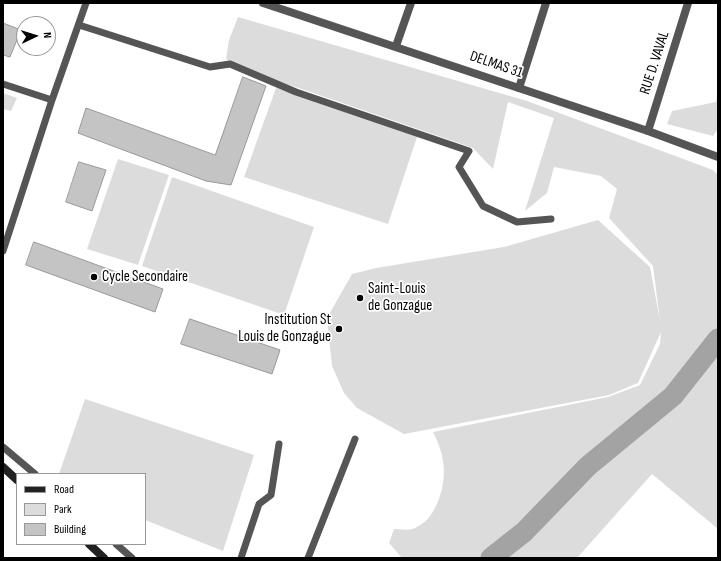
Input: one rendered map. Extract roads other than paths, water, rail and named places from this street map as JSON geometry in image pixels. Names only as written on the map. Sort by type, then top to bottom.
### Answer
[{"type":"main road","points":[[3,467],[16,479]]},
{"type":"main road","points":[[90,545],[104,558]]},
{"type":"street","name":"DELMAS 31","points":[[263,3],[277,5],[648,131],[718,157]]},
{"type":"street","points":[[396,46],[411,3]]},
{"type":"street","points":[[519,88],[546,3]]},
{"type":"street","name":"RUE D. VAVAL","points":[[648,131],[688,3]]},
{"type":"lane","points":[[3,251],[52,100],[86,3]]},
{"type":"lane","points":[[79,25],[210,67],[230,64],[296,92],[469,151],[459,167],[483,206],[517,222],[552,219]]},
{"type":"lane","points":[[3,84],[52,100]]},
{"type":"lane","points":[[308,558],[355,439]]},
{"type":"lane","points":[[241,558],[259,504],[271,495],[279,444]]},
{"type":"lane","points":[[3,447],[34,473]]},
{"type":"lane","points":[[117,545],[132,558]]},
{"type":"waterway","points":[[491,558],[524,532],[588,466],[673,396],[718,339]]},
{"type":"place","name":"Cycle Secondaire","points":[[94,277]]},
{"type":"place","name":"Saint-Louis de Gonzague","points":[[360,298]]},
{"type":"place","name":"Institution St Louis de Gonzague","points":[[339,329]]}]
